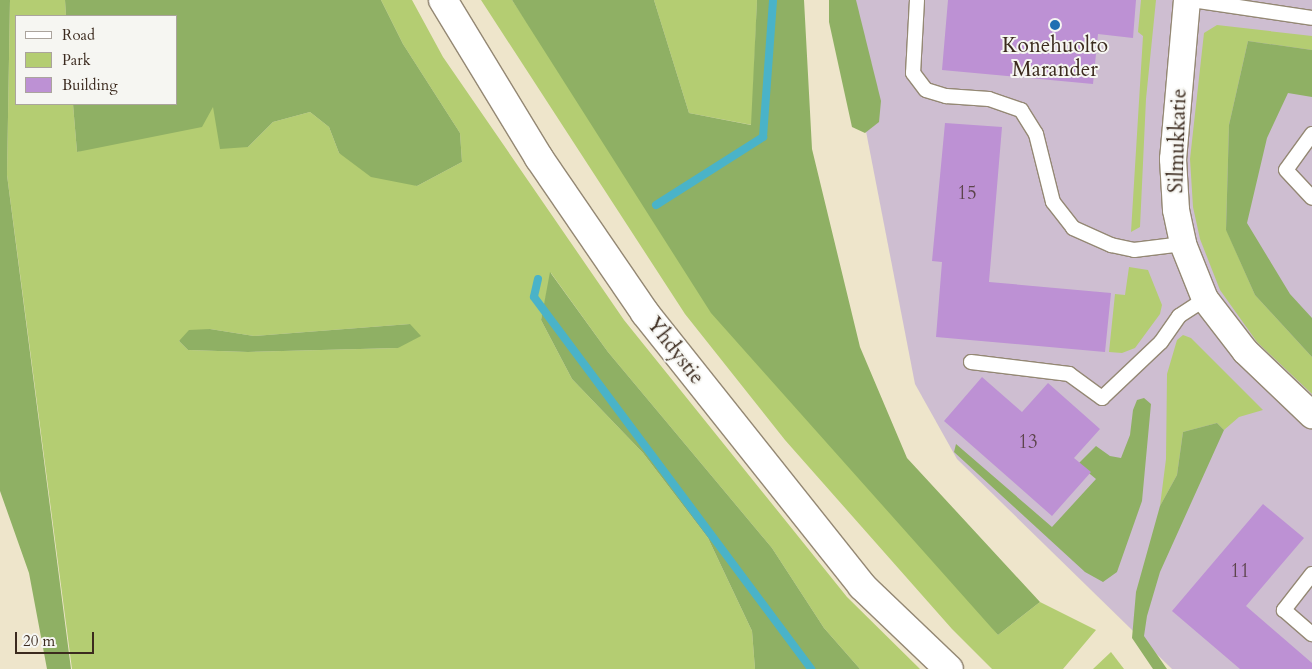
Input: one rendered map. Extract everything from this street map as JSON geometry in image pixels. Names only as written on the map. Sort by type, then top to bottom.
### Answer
[{"type":"highway","name":"Yhdystie","points":[[443,0],[539,158],[645,313],[862,586],[949,669]]},
{"type":"street","name":"Silmukkatie","points":[[1187,0],[1173,159],[1176,210],[1183,244],[1205,299],[1245,351],[1312,415]]},
{"type":"lane","points":[[918,0],[913,73],[926,90],[946,96],[990,99],[1020,110],[1036,134],[1053,202],[1073,228],[1111,245],[1134,250],[1153,250],[1183,244]]},
{"type":"lane","points":[[1192,0],[1312,18]]},
{"type":"lane","points":[[1312,134],[1286,170],[1312,198]]},
{"type":"lane","points":[[971,362],[1069,374],[1102,398],[1161,342],[1179,316],[1205,299]]},
{"type":"lane","points":[[1312,574],[1284,610],[1312,634]]},
{"type":"shaded area","points":[[856,0],[1312,0],[1312,669],[1172,669],[957,459],[915,384],[858,90]]},
{"type":"green space","points":[[0,0],[10,0],[7,175],[71,669],[47,669],[29,573],[0,491]]},
{"type":"green space","points":[[10,0],[65,0],[66,15],[15,15],[15,105],[73,105],[77,152],[213,106],[248,147],[273,122],[310,112],[329,127],[339,153],[417,186],[462,162],[460,133],[403,44],[381,0],[412,0],[443,57],[624,320],[847,597],[920,669],[860,669],[824,628],[772,548],[608,352],[551,273],[541,320],[572,379],[643,453],[708,538],[752,631],[755,669],[72,669],[7,175]],"holes":[[[410,324],[398,348],[248,352],[188,350],[179,341],[210,329],[254,336]]]},
{"type":"green space","points":[[65,0],[381,0],[403,44],[460,133],[462,162],[417,186],[371,177],[339,153],[329,127],[310,112],[273,122],[248,147],[220,149],[213,107],[202,127],[77,152],[73,105],[178,105],[178,15],[66,15]]},
{"type":"green space","points":[[481,0],[512,0],[541,43],[998,635],[1040,602],[1096,630],[1063,669],[992,669],[952,629],[785,440],[685,314]]},
{"type":"green space","points":[[512,0],[654,0],[689,113],[751,125],[757,0],[804,0],[812,149],[860,347],[907,458],[1040,602],[998,635],[711,313]]},
{"type":"green space","points":[[654,0],[757,0],[752,125],[689,113]]},
{"type":"green space","points":[[829,0],[856,0],[881,101],[879,122],[865,133],[852,127],[829,22]]},
{"type":"green space","points":[[1141,0],[1156,0],[1146,99],[1140,227],[1131,232],[1143,36],[1138,32]]},
{"type":"green space","points":[[1217,25],[1312,36],[1312,50],[1248,41],[1229,125],[1226,229],[1255,295],[1312,357],[1312,394],[1257,342],[1220,290],[1200,239],[1193,207],[1190,159],[1204,33]]},
{"type":"green space","points":[[1248,41],[1312,50],[1312,97],[1288,93],[1267,138],[1247,223],[1290,294],[1312,318],[1312,357],[1255,295],[1226,230],[1229,125]]},
{"type":"green space","points":[[1129,267],[1148,270],[1162,305],[1160,314],[1135,348],[1122,353],[1109,352],[1115,294],[1125,295]]},
{"type":"green space","points":[[550,272],[608,352],[772,548],[824,628],[860,669],[755,669],[752,631],[708,538],[643,453],[572,379],[541,320]]},
{"type":"green space","points":[[410,324],[421,336],[398,348],[248,352],[188,350],[179,341],[189,330],[210,329],[254,336]]},
{"type":"green space","points":[[1183,335],[1191,338],[1263,410],[1239,417],[1224,430],[1217,423],[1183,432],[1177,475],[1160,506],[1166,459],[1167,374],[1177,340]]},
{"type":"green space","points":[[1144,398],[1151,404],[1142,501],[1117,572],[1103,582],[1085,572],[954,452],[956,444],[1052,527],[1096,479],[1078,464],[1096,446],[1110,456],[1121,458],[1130,435],[1133,410],[1137,400]]},
{"type":"green space","points":[[1217,423],[1224,430],[1160,572],[1147,616],[1144,636],[1167,669],[1153,669],[1132,638],[1136,592],[1160,506],[1177,475],[1183,432]]},
{"type":"green space","points":[[1111,652],[1124,669],[1093,669]]},
{"type":"building","points":[[948,0],[1136,0],[1133,38],[1098,34],[1093,84],[942,70]]},
{"type":"building","points":[[945,123],[1002,127],[989,282],[1111,293],[1105,352],[936,337],[942,262],[932,261]]},
{"type":"building","points":[[982,377],[1022,412],[1048,383],[1100,429],[1074,458],[1091,472],[1052,516],[944,421]]},
{"type":"building","points":[[1263,504],[1304,538],[1246,606],[1312,663],[1312,669],[1240,669],[1172,611]]},
{"type":"waterway","points":[[656,205],[763,137],[773,0]]},
{"type":"waterway","points":[[538,279],[534,297],[811,669]]},
{"type":"place","name":"Konehuolto Marander","points":[[1055,25]]}]
